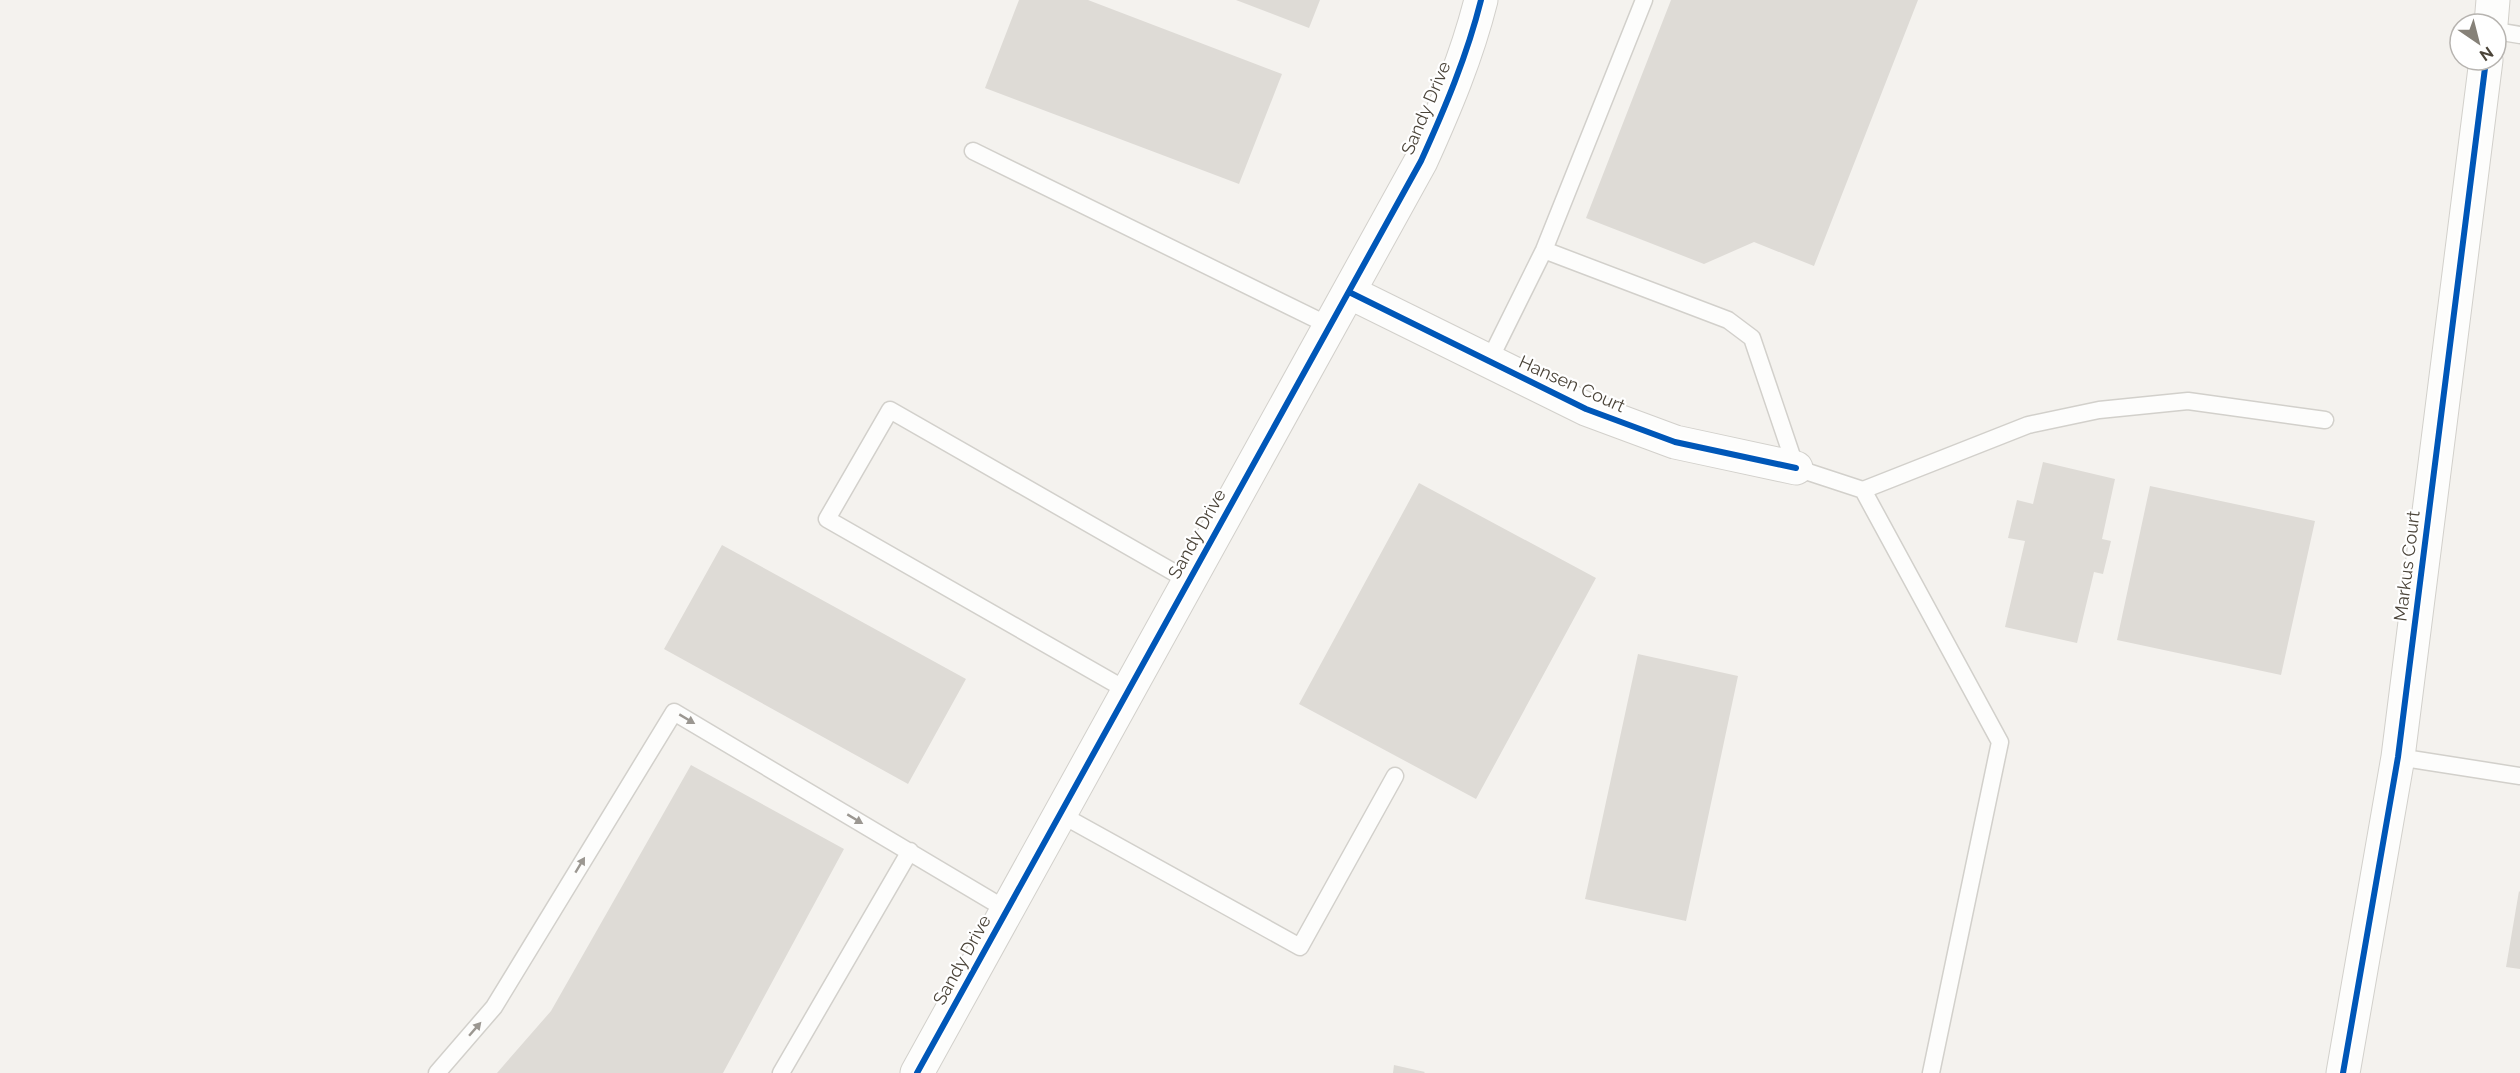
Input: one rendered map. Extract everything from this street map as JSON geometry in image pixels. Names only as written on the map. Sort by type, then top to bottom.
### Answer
[{"type":"street","name":"Sandy Drive","points":[[917,1073],[1421,161],[1447,104],[1472,35],[1481,0]]},
{"type":"street","name":"Markus Court","points":[[2343,1073],[2398,757],[2484,72]]},
{"type":"street","name":"Hansen Court","points":[[1348,292],[1488,363],[1586,409],[1675,442],[1796,468]]},
{"type":"lane","points":[[1488,363],[1544,249],[1644,0]]},
{"type":"lane","points":[[974,151],[1330,326]]},
{"type":"lane","points":[[1544,249],[1728,320],[1752,338],[1796,468],[1863,490],[2028,425],[2098,410],[2188,401],[2325,420]]},
{"type":"lane","points":[[1128,691],[827,519],[890,410],[1189,581]]},
{"type":"lane","points":[[1863,490],[2000,742],[1931,1073]]},
{"type":"lane","points":[[437,1073],[494,1007],[674,712],[1007,910]]},
{"type":"lane","points":[[2398,757],[2520,776]]},
{"type":"lane","points":[[1060,814],[1300,946],[1395,776]]},
{"type":"lane","points":[[781,1073],[910,851]]},
{"type":"building","points":[[1019,0],[1088,0],[1282,74],[1239,184],[985,88]]},
{"type":"building","points":[[1236,0],[1320,0],[1309,28]]},
{"type":"building","points":[[1671,0],[1918,0],[1814,266],[1754,242],[1704,264],[1586,218]]},
{"type":"building","points":[[2043,462],[2115,479],[2102,539],[2111,541],[2103,574],[2094,572],[2077,643],[2005,627],[2025,541],[2008,538],[2017,500],[2033,504]]},
{"type":"building","points":[[1419,483],[1596,578],[1476,799],[1299,704]]},
{"type":"building","points":[[2150,486],[2315,521],[2281,675],[2117,640]]},
{"type":"building","points":[[722,545],[966,679],[908,784],[664,649]]},
{"type":"building","points":[[1638,654],[1738,676],[1686,921],[1585,899]]},
{"type":"building","points":[[691,765],[844,849],[723,1073],[497,1073],[551,1011]]},
{"type":"building","points":[[2520,892],[2520,969],[2506,967]]},
{"type":"building","points":[[1394,1065],[1425,1072],[1393,1073]]},
{"type":"cycle path","points":[[917,1073],[1421,161],[1455,82],[1481,0]]},
{"type":"cycle path","points":[[2343,1073],[2398,757],[2484,72]]},
{"type":"cycle path","points":[[1349,292],[1586,409],[1675,442],[1796,468]]}]
